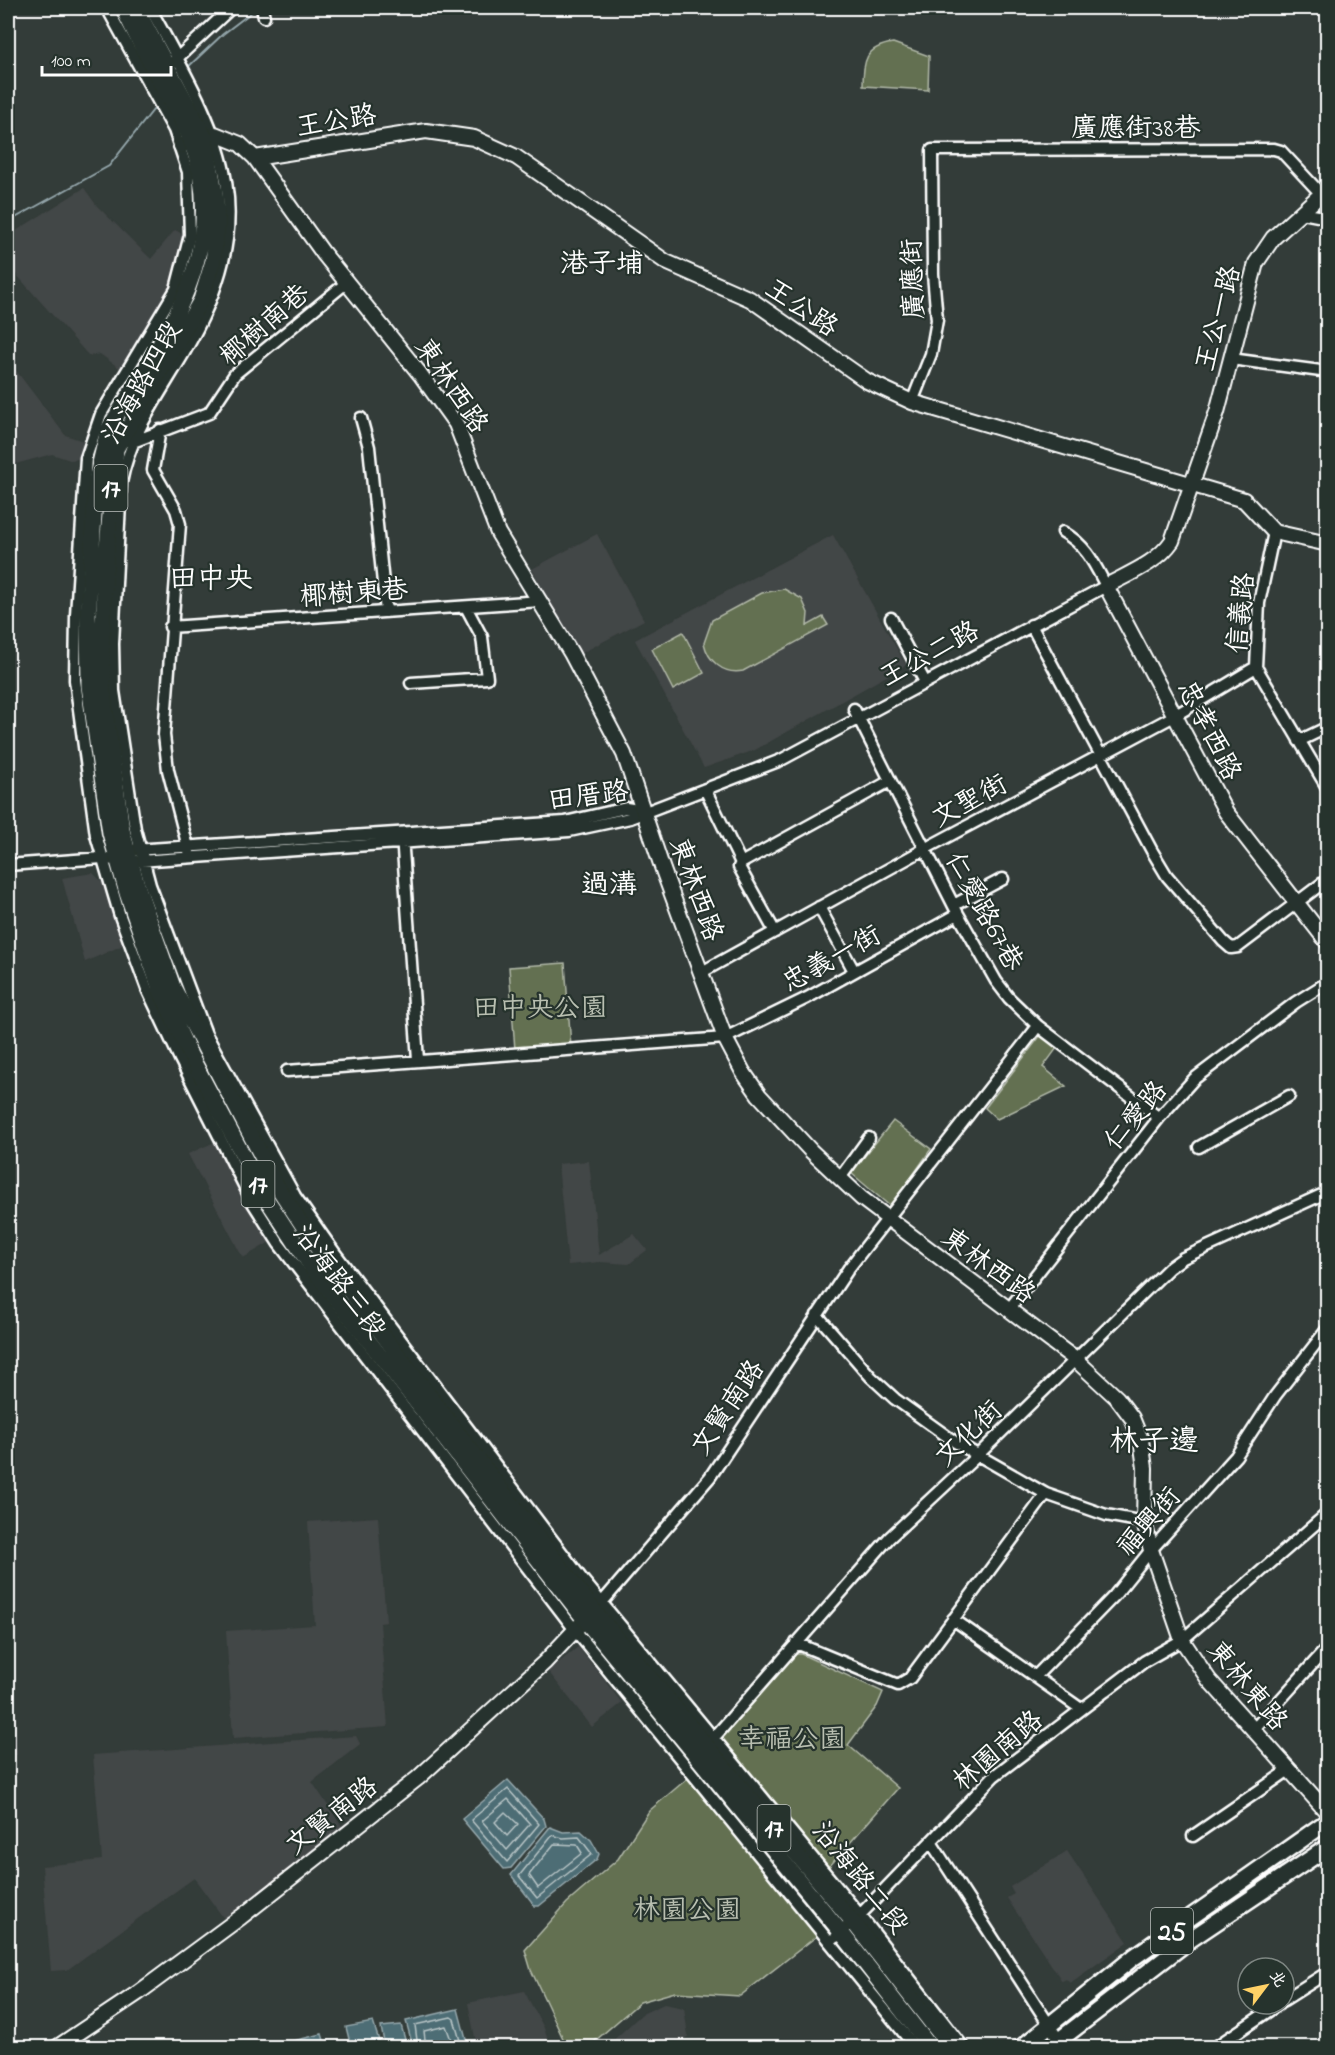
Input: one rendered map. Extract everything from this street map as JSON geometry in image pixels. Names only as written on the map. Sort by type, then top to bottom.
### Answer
[{"type":"main road","name":"沿海路四段","points":[[123,8],[168,81]]},
{"type":"main road","name":"沿海路四段","points":[[136,8],[168,81]]},
{"type":"main road","name":"17","points":[[168,81],[198,140]]},
{"type":"main road","name":"沿海路四段","points":[[109,450],[108,430],[147,350],[184,300],[201,250],[203,194],[198,140]]},
{"type":"main road","name":"沿海路四段","points":[[125,856],[110,832],[92,709],[87,646],[96,480],[109,450],[192,319],[213,261],[218,223],[216,192],[198,140]]},
{"type":"main road","name":"沿海路三段","points":[[125,856],[161,992],[185,1057],[266,1211],[307,1271],[471,1463],[589,1615]]},
{"type":"main road","name":"沿海路三段","points":[[125,856],[173,987],[290,1196],[471,1463]]},
{"type":"main road","name":"沿海路二段","points":[[589,1615],[846,1928],[951,2048]]},
{"type":"main road","name":"25","points":[[1021,2048],[1134,1957],[1328,1821]]},
{"type":"main road","name":"25","points":[[1057,2045],[1191,1939],[1328,1847]]},
{"type":"main road","name":"沿海路二段","points":[[846,1928],[931,2048]]},
{"type":"street","name":"沿海路四段","points":[[107,8],[168,81],[198,140],[224,163],[230,218],[222,270],[204,320],[132,442],[121,483],[113,644],[125,856]]},
{"type":"street","name":"沿海路四段","points":[[150,8],[168,81]]},
{"type":"street","points":[[168,81],[231,8]]},
{"type":"street","name":"王公路","points":[[255,158],[426,131],[474,138],[516,157],[666,262],[750,299],[867,381],[912,402],[1244,500],[1274,532]]},
{"type":"street","name":"東林西路","points":[[198,140],[240,144],[255,158],[346,283],[420,374],[456,424],[498,533],[541,601],[624,754],[725,1038],[759,1095],[811,1151],[840,1178],[889,1220],[1076,1360],[1117,1398],[1132,1418],[1141,1440],[1145,1468],[1144,1522],[1151,1550],[1182,1640]]},
{"type":"street","name":"廣應街38巷","points":[[932,150],[1274,149],[1281,151],[1324,191]]},
{"type":"street","name":"廣應街","points":[[912,402],[931,354],[938,320],[933,274],[932,150]]},
{"type":"street","name":"王公一路","points":[[1193,486],[1231,359],[1256,262],[1273,238],[1324,191]]},
{"type":"street","points":[[1302,213],[1328,218]]},
{"type":"street","name":"椰樹南巷","points":[[86,458],[209,413],[235,374],[346,283]]},
{"type":"street","name":"沿海路四段","points":[[125,856],[96,835],[75,680],[76,615],[86,458],[101,414],[147,350]]},
{"type":"street","points":[[1231,359],[1328,372]]},
{"type":"street","points":[[361,418],[369,447],[386,612]]},
{"type":"street","points":[[160,430],[153,470],[176,510],[180,524],[170,627],[164,735],[168,770],[189,852]]},
{"type":"street","name":"王公二路","points":[[644,811],[781,760],[856,714],[925,682],[1164,553],[1178,529],[1193,486]]},
{"type":"street","name":"忠孝西路","points":[[1063,532],[1076,540],[1088,552],[1233,823],[1328,943]]},
{"type":"street","points":[[1274,532],[1328,544]]},
{"type":"street","name":"信義路","points":[[1274,532],[1259,603],[1256,667],[1328,789]]},
{"type":"street","name":"椰樹東巷","points":[[170,627],[541,601]]},
{"type":"street","points":[[411,683],[488,678],[482,637],[466,607]]},
{"type":"street","points":[[891,618],[925,682]]},
{"type":"street","points":[[1031,625],[1167,876],[1232,948],[1238,947],[1328,879]]},
{"type":"street","name":"文聖街","points":[[702,972],[925,849],[1176,715],[1256,667]]},
{"type":"street","name":"仁愛路67巷","points":[[856,714],[956,910],[996,981],[1038,1026],[1159,1118]]},
{"type":"street","points":[[1299,741],[1328,727]]},
{"type":"street","points":[[741,863],[890,782]]},
{"type":"street","points":[[705,789],[741,863],[739,867],[775,932]]},
{"type":"street","name":"田厝路","points":[[8,865],[402,838],[569,821],[626,808],[644,811]]},
{"type":"street","points":[[402,838],[418,1060]]},
{"type":"street","name":"忠義一街","points":[[725,1038],[807,998],[956,910],[1003,879]]},
{"type":"street","points":[[819,907],[854,971]]},
{"type":"street","name":"仁愛路","points":[[1009,1309],[1159,1118],[1194,1079],[1296,1002],[1328,982]]},
{"type":"street","name":"文賢南路","points":[[56,2048],[100,2020],[241,1917],[418,1778],[545,1662],[689,1504],[849,1268],[889,1220],[1038,1026]]},
{"type":"street","points":[[287,1071],[725,1038]]},
{"type":"street","points":[[1199,1147],[1289,1096]]},
{"type":"street","points":[[840,1178],[869,1138]]},
{"type":"street","name":"文化街","points":[[702,1753],[889,1538],[979,1454],[1169,1268],[1183,1258],[1328,1192]]},
{"type":"street","points":[[266,1211],[290,1196]]},
{"type":"street","points":[[817,1315],[871,1377],[895,1399],[956,1442],[1046,1494],[1106,1515],[1144,1522]]},
{"type":"street","name":"福興街","points":[[1035,1677],[1114,1596],[1151,1550],[1236,1456],[1275,1396],[1328,1328]]},
{"type":"street","name":"沿海路三段","points":[[471,1463],[589,1615]]},
{"type":"street","points":[[796,1643],[898,1684],[910,1678],[1046,1494]]},
{"type":"street","name":"林園南路","points":[[846,1928],[994,1776],[1145,1661],[1182,1640],[1328,1513]]},
{"type":"street","name":"沿海路二段","points":[[589,1615],[846,1928],[964,2048]]},
{"type":"street","points":[[953,1619],[1081,1709]]},
{"type":"street","name":"東林東路","points":[[1182,1640],[1209,1680],[1328,1813]]},
{"type":"street","points":[[1253,1730],[1328,1647]]},
{"type":"street","points":[[1193,1836],[1289,1770]]},
{"type":"street","points":[[931,1842],[1049,2024],[1057,2045]]},
{"type":"street","name":"沿海路二段","points":[[846,1928],[916,2048]]},
{"type":"street","points":[[1296,1993],[1328,1972]]},
{"type":"street","points":[[1214,2048],[1261,2016]]},
{"type":"shaded area","points":[[84,188],[97,206],[151,259],[175,230],[184,235],[178,276],[122,370],[100,354],[89,356],[8,265],[8,236]]},
{"type":"shaded area","points":[[8,360],[65,435],[83,441],[80,459],[70,460],[52,454],[8,466]]},
{"type":"shaded area","points":[[597,534],[644,620],[578,655],[532,569]]},
{"type":"shaded area","points":[[833,535],[906,665],[755,750],[704,768],[635,640]]},
{"type":"shaded area","points":[[93,873],[104,884],[123,945],[85,962],[62,878]]},
{"type":"shaded area","points":[[215,1142],[270,1242],[243,1258],[188,1154]]},
{"type":"shaded area","points":[[589,1161],[599,1255],[634,1234],[647,1250],[629,1264],[600,1262],[568,1265],[558,1164]]},
{"type":"shaded area","points":[[378,1517],[386,1622],[380,1623],[388,1727],[233,1738],[226,1631],[315,1625],[308,1522]]},
{"type":"shaded area","points":[[578,1647],[622,1703],[592,1727],[548,1671]]},
{"type":"shaded area","points":[[8,1649],[17,1755],[8,1755]]},
{"type":"shaded area","points":[[356,1736],[360,1744],[312,1782],[348,1835],[228,1924],[194,1878],[67,1970],[51,1971],[42,1866],[102,1860],[93,1755]]},
{"type":"shaded area","points":[[1067,1851],[1128,1942],[1070,1983],[1066,1979],[1062,1981],[1007,1898],[1014,1894],[1010,1887]]},
{"type":"shaded area","points":[[524,1991],[544,2028],[550,2047],[477,2047],[468,2003]]},
{"type":"shaded area","points":[[664,2004],[684,2008],[688,2036],[675,2048],[606,2047],[642,2014]]},
{"type":"green space","points":[[893,43],[929,56],[928,90],[863,86],[865,62],[871,52],[876,48]]},
{"type":"green space","points":[[784,589],[802,599],[808,613],[807,626],[823,617],[828,625],[743,671],[723,669],[713,661],[704,643],[712,620],[762,593]]},
{"type":"green space","points":[[683,632],[704,673],[673,690],[652,649]]},
{"type":"green space","name":"田中央公園","points":[[565,963],[571,1047],[515,1050],[509,967]]},
{"type":"green space","points":[[1041,1035],[1057,1048],[1043,1067],[1066,1086],[997,1119],[985,1108]]},
{"type":"green space","points":[[893,1121],[931,1149],[891,1207],[851,1173]]},
{"type":"green space","name":"幸福公園","points":[[793,1654],[801,1654],[883,1692],[877,1706],[848,1745],[898,1788],[827,1869],[720,1737]]},
{"type":"green space","name":"林園公園","points":[[688,1778],[817,1936],[740,1996],[675,1992],[640,2002],[588,2047],[567,2047],[531,1970],[525,1950],[567,1903],[618,1859],[649,1811]]},
{"type":"water","points":[[508,1780],[544,1819],[546,1826],[511,1868],[504,1869],[462,1819]]},
{"type":"water","points":[[550,1827],[563,1832],[581,1831],[591,1840],[599,1854],[597,1859],[539,1906],[535,1906],[511,1875]]},
{"type":"water","points":[[458,2009],[468,2047],[413,2047],[406,2021]]},
{"type":"water","points":[[373,2022],[381,2047],[351,2047],[346,2027]]},
{"type":"water","points":[[401,2025],[407,2047],[385,2047],[381,2027]]},
{"type":"water","points":[[322,2034],[326,2047],[295,2047],[293,2041]]},
{"type":"waterway","points":[[187,68],[223,34],[257,8]]},
{"type":"waterway","points":[[8,222],[109,166],[157,105]]},
{"type":"district","name":"港子埔","points":[[602,262]]},
{"type":"district","name":"田中央","points":[[211,577]]},
{"type":"district","name":"過溝","points":[[609,883]]},
{"type":"district","name":"林子邊","points":[[1154,1440]]}]
